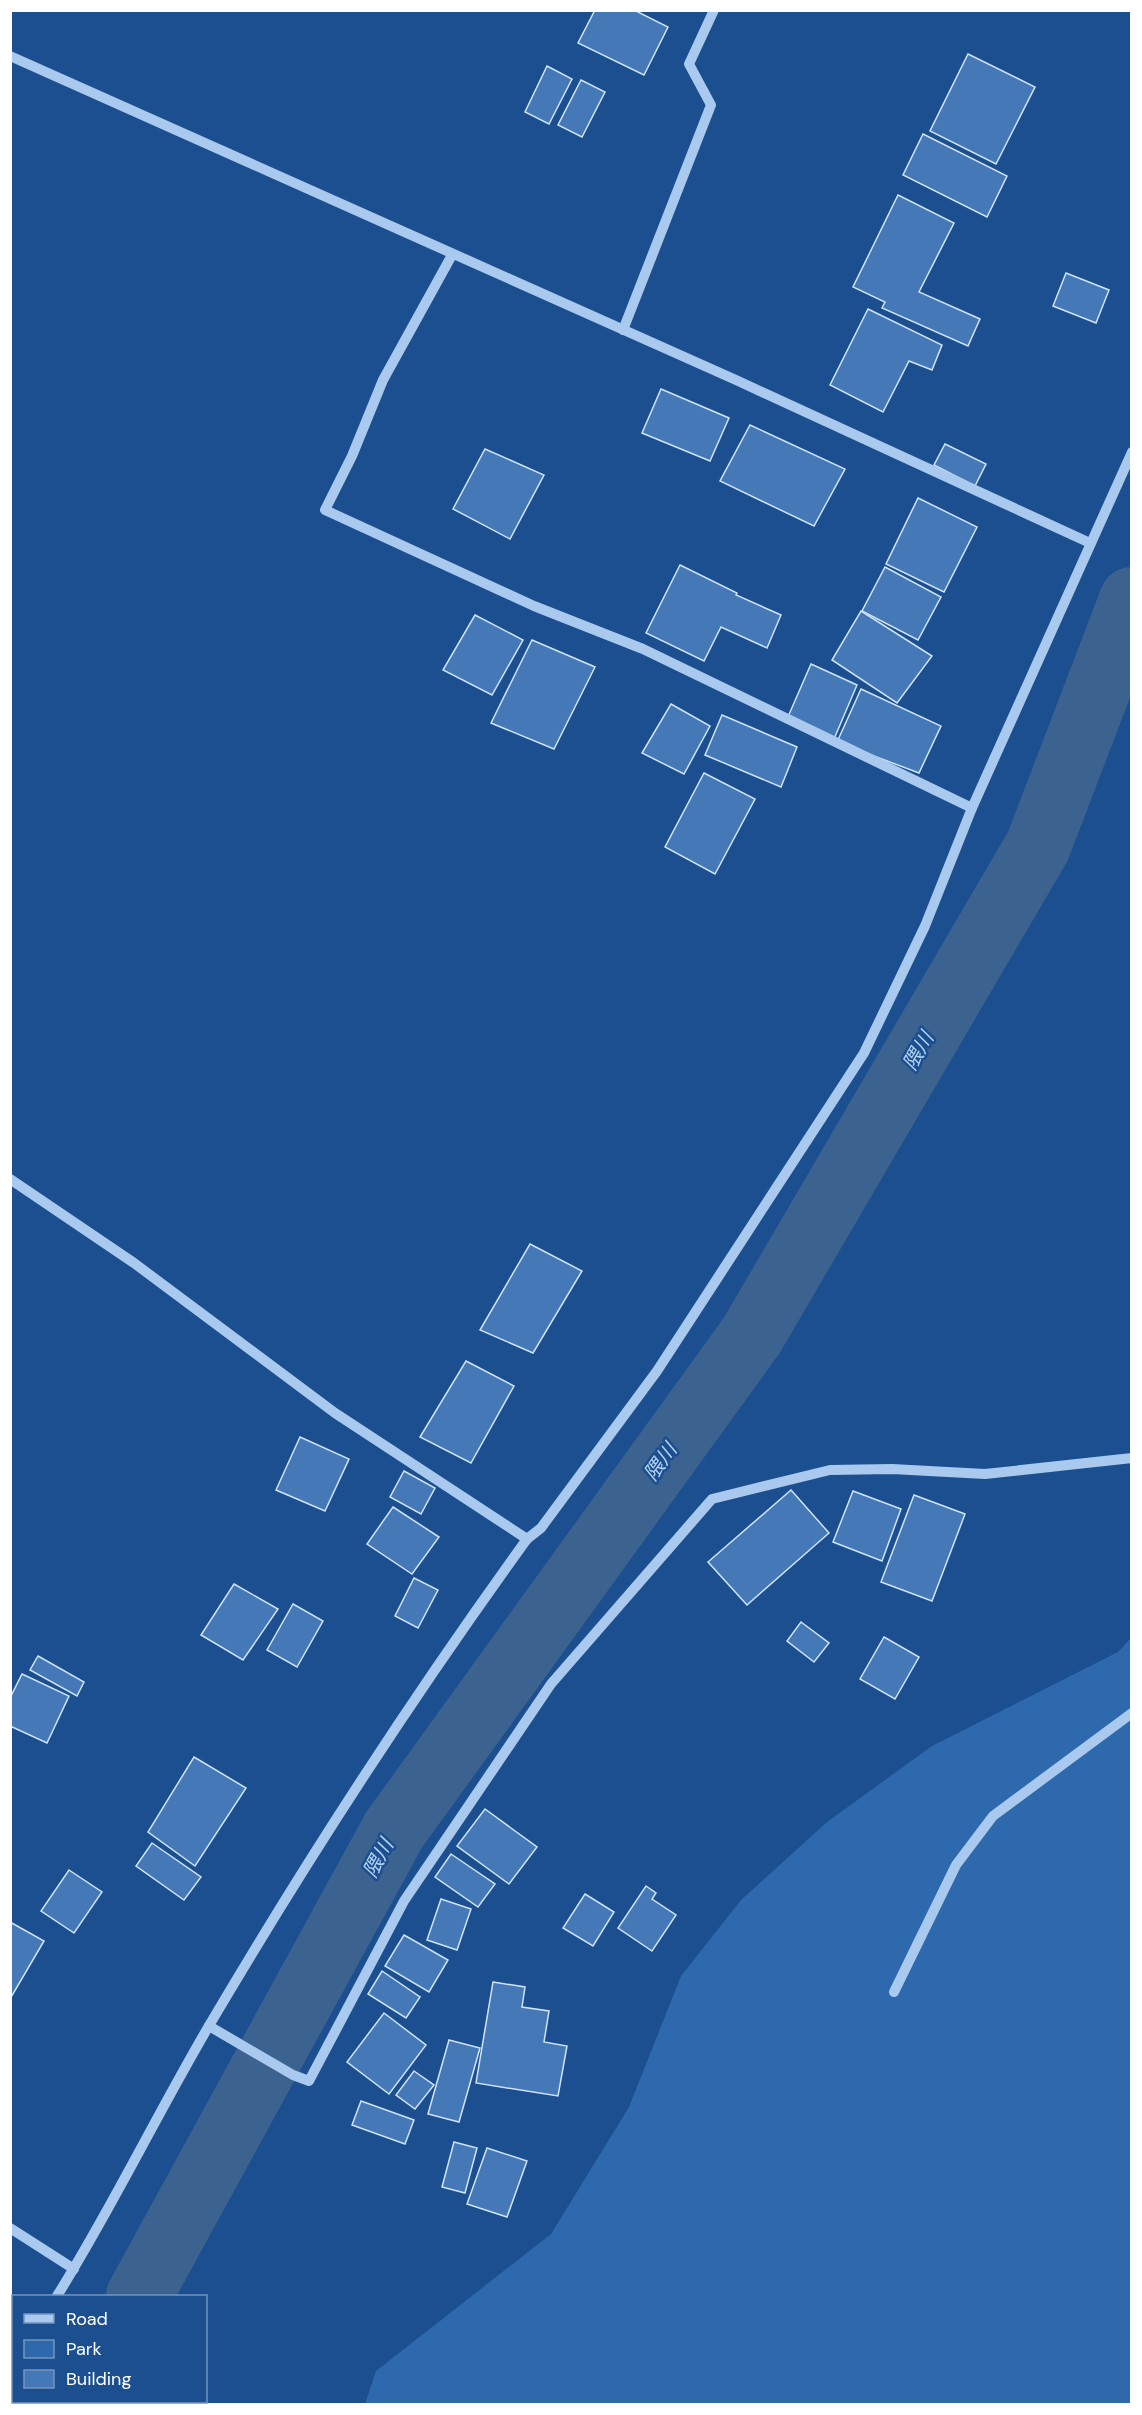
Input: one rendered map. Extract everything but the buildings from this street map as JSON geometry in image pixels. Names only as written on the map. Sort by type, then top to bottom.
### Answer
[{"type":"street","points":[[623,330],[711,105],[689,64],[714,10]]},
{"type":"street","points":[[10,56],[736,380],[1090,543]]},
{"type":"street","points":[[453,255],[383,380],[352,456],[325,510],[534,606],[643,649],[972,808]]},
{"type":"street","points":[[58,2295],[209,2026],[299,1878],[448,1648],[527,1539],[541,1528],[657,1371],[864,1053],[925,926],[972,808],[1131,452]]},
{"type":"street","points":[[10,1179],[134,1263],[334,1413],[527,1539]]},
{"type":"street","points":[[209,2026],[293,2075],[309,2081],[404,1901],[551,1684],[712,1499],[830,1470],[892,1469],[985,1474],[1131,1458]]},
{"type":"street","points":[[894,1992],[956,1865],[993,1816],[1131,1713]]},
{"type":"street","points":[[10,2228],[74,2269]]},
{"type":"green space","points":[[1131,1638],[1131,2404],[365,2404],[376,2371],[551,2234],[629,2107],[681,1976],[741,1900],[827,1822],[932,1746],[1118,1652]]},
{"type":"waterway","name":"隈川","points":[[140,2295],[394,1830],[752,1335],[1038,846],[1132,600]]}]
